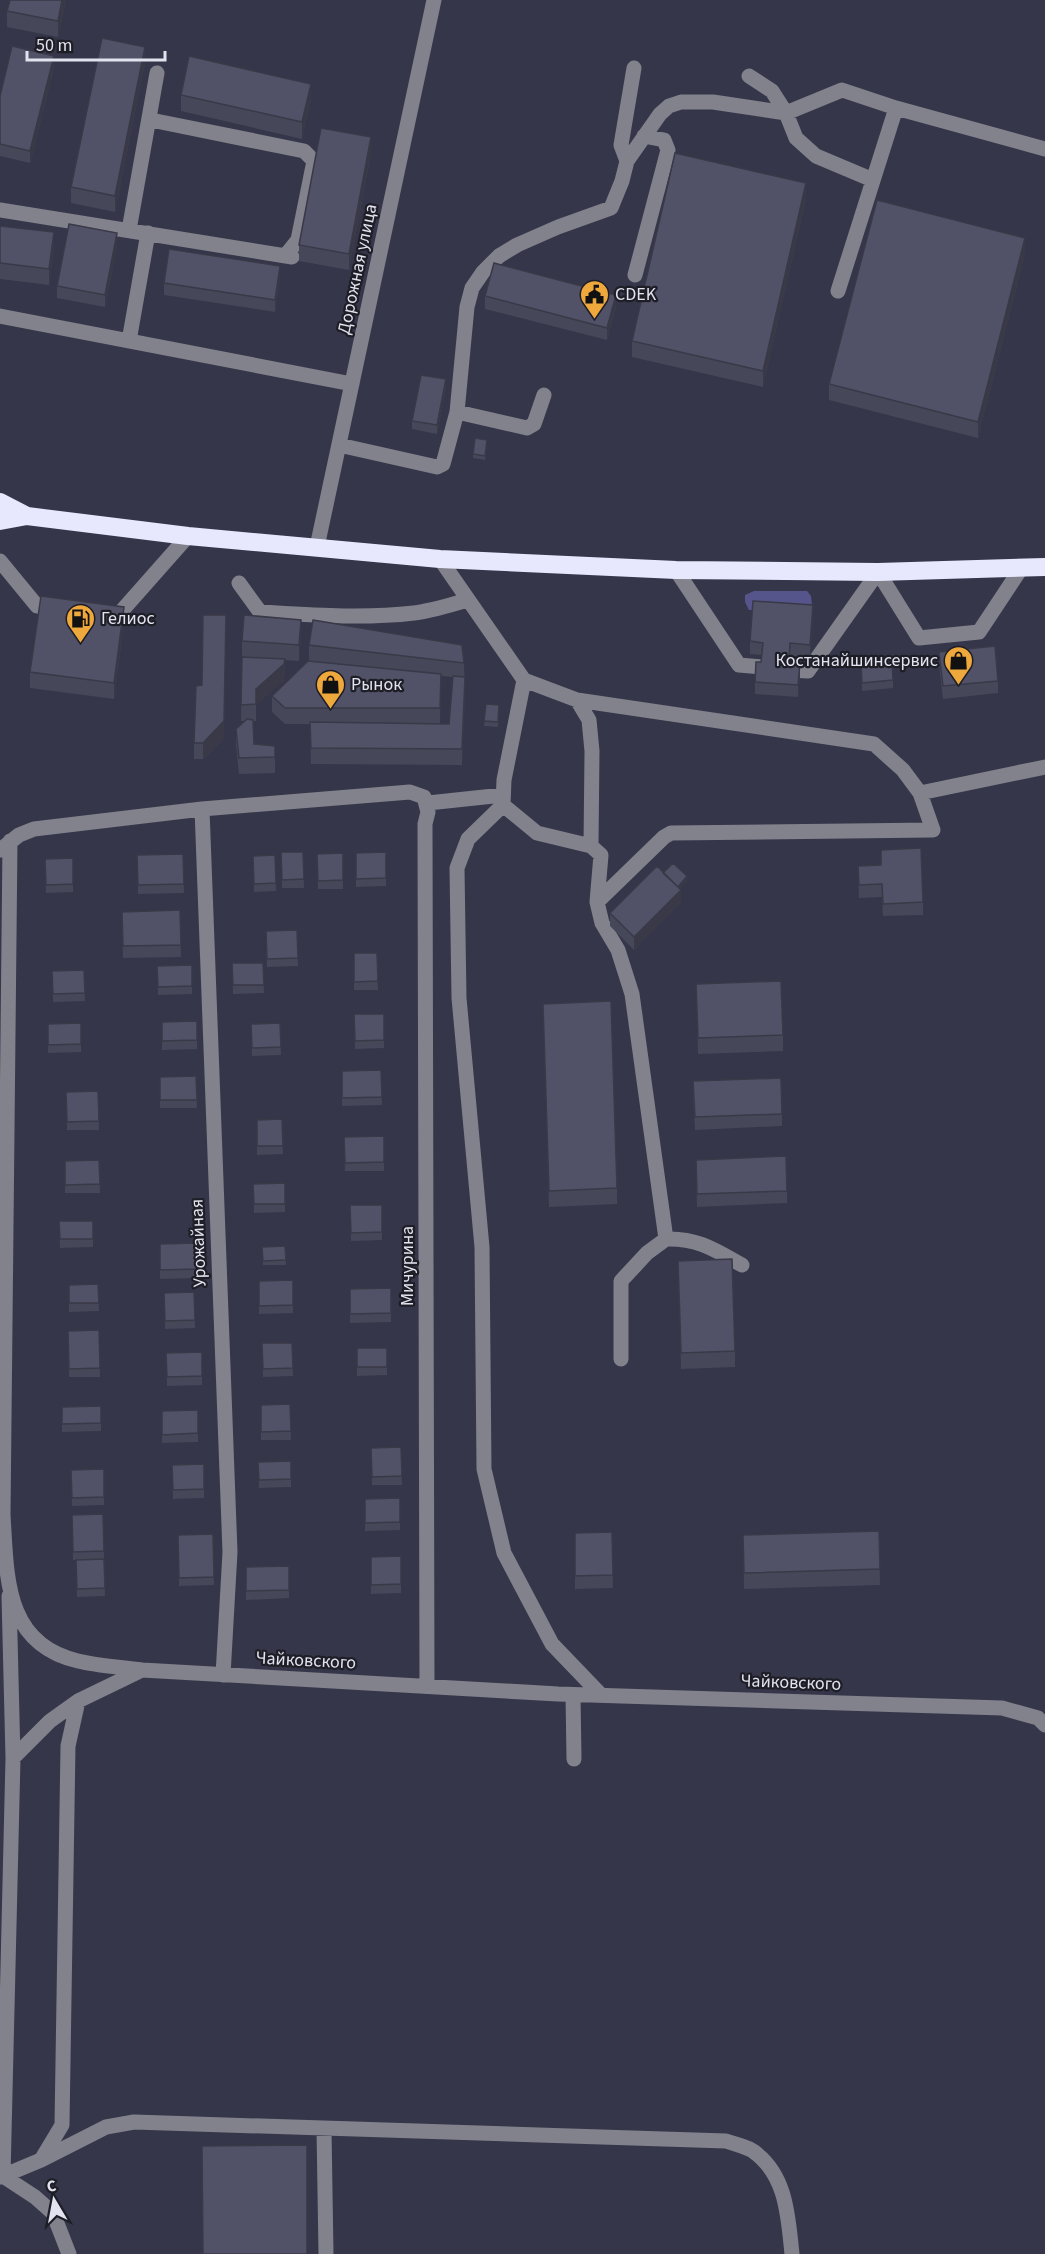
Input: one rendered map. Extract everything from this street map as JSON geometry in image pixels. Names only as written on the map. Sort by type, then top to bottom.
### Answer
[{"type":"highway","points":[[0,502],[27,516]]},
{"type":"highway","points":[[0,521],[27,516],[188,536],[440,559],[676,570],[878,572],[1044,568]]},
{"type":"street","name":"Дорожная улица","points":[[317,547],[434,0]]},
{"type":"street","points":[[627,161],[621,145],[634,68]]},
{"type":"street","points":[[129,230],[151,120],[157,73]]},
{"type":"street","points":[[749,76],[772,91],[786,113],[796,138],[816,156],[873,180]]},
{"type":"street","points":[[339,445],[440,466],[446,459],[457,412],[467,307],[472,288],[483,272],[499,256],[517,245],[611,208],[627,161],[660,114],[669,106],[681,102],[713,102],[786,113],[842,90],[896,108],[1045,149]]},
{"type":"street","points":[[838,291],[896,108]]},
{"type":"street","points":[[0,210],[289,256],[298,240],[314,161],[304,151],[151,120]]},
{"type":"street","points":[[635,275],[668,150],[664,140],[644,136]]},
{"type":"street","points":[[129,341],[148,233]]},
{"type":"street","points":[[0,316],[352,384]]},
{"type":"street","points":[[457,412],[527,428],[534,424],[544,395]]},
{"type":"street","points":[[96,612],[119,614],[188,536]]},
{"type":"street","points":[[440,559],[524,680],[578,700],[874,744],[903,770],[920,793],[933,830],[671,833],[664,837],[597,902]]},
{"type":"street","points":[[0,561],[37,606],[72,609]]},
{"type":"street","points":[[789,670],[808,671],[878,572],[919,638],[979,632],[1022,567]]},
{"type":"street","points":[[676,570],[739,665],[762,667]]},
{"type":"street","points":[[239,583],[260,612],[355,617],[417,613],[468,600]]},
{"type":"street","points":[[524,680],[504,780],[503,800],[468,839],[457,868],[459,998],[482,1247],[484,1468],[504,1553],[552,1644],[601,1695]]},
{"type":"street","points":[[578,700],[590,720],[591,846]]},
{"type":"street","points":[[920,793],[1045,766]]},
{"type":"street","points":[[1,2176],[13,1758],[9,1592],[1,1515],[5,846],[34,830],[202,809],[410,792],[424,796],[428,803],[503,800],[537,833],[591,846],[601,855],[597,902],[602,923],[618,950],[632,994],[666,1239]]},
{"type":"street","name":"Мичурина","points":[[428,803],[425,845],[428,1686]]},
{"type":"street","name":"Урожайная","points":[[202,809],[230,1552],[223,1675]]},
{"type":"street","points":[[621,1359],[621,1281],[647,1253],[666,1239],[687,1238],[742,1265]]},
{"type":"street","points":[[9,1592],[30,1635],[51,1652],[77,1661],[142,1670]]},
{"type":"street","name":"Чайковского","points":[[13,1758],[50,1721],[78,1701],[142,1670],[573,1695],[1002,1708],[1038,1718],[1045,1725]]},
{"type":"street","points":[[573,1695],[574,1759]]},
{"type":"street","points":[[41,2160],[62,2125],[68,1746],[78,1701]]},
{"type":"street","points":[[1,2176],[41,2160],[106,2127],[134,2122],[726,2141],[752,2151],[770,2168],[786,2200],[792,2254]]},
{"type":"street","points":[[324,2128],[326,2254]]},
{"type":"street","points":[[1,2176],[35,2197],[53,2213],[69,2254]]},
{"type":"shaded area","points":[[754,591],[807,591],[811,596],[812,605],[804,610],[749,610],[745,602],[745,595]]},
{"type":"building","points":[[10,0],[62,0],[58,21],[7,11]]},
{"type":"building","points":[[102,38],[145,47],[115,196],[71,187]]},
{"type":"building","points":[[12,46],[54,56],[30,151],[0,144],[0,96]]},
{"type":"building","points":[[189,56],[311,84],[302,122],[181,95]]},
{"type":"building","points":[[321,128],[371,137],[349,254],[299,245]]},
{"type":"building","points":[[675,153],[806,183],[763,371],[632,341]]},
{"type":"building","points":[[877,200],[1025,238],[978,422],[829,384]]},
{"type":"building","points":[[69,224],[117,233],[105,295],[57,286]]},
{"type":"building","points":[[0,226],[54,232],[49,269],[0,263]]},
{"type":"building","points":[[169,249],[280,266],[275,300],[164,283]]},
{"type":"building","points":[[494,263],[616,295],[607,328],[485,296]]},
{"type":"building","points":[[421,375],[446,379],[437,425],[412,421]]},
{"type":"building","points":[[475,438],[487,440],[485,456],[473,454]]},
{"type":"building","points":[[41,596],[124,607],[114,683],[30,672]]},
{"type":"building","points":[[753,601],[813,605],[810,645],[790,643],[789,661],[800,662],[798,685],[755,682],[756,662],[761,662],[763,643],[750,641]]},
{"type":"building","points":[[203,615],[226,615],[224,721],[203,743],[194,743],[196,686],[202,685]]},
{"type":"building","points":[[244,615],[301,620],[299,645],[242,641]]},
{"type":"building","points":[[313,620],[462,645],[464,663],[309,645]]},
{"type":"building","points":[[995,646],[998,681],[943,686],[939,652]]},
{"type":"building","points":[[242,657],[285,659],[284,664],[256,689],[256,704],[241,705]]},
{"type":"building","points":[[308,661],[441,674],[440,708],[285,708],[272,696]]},
{"type":"building","points":[[892,662],[893,680],[862,683],[861,664]]},
{"type":"building","points":[[453,676],[465,677],[462,749],[311,748],[310,722],[449,724]]},
{"type":"building","points":[[486,704],[499,705],[498,722],[484,721]]},
{"type":"building","points":[[247,719],[253,720],[254,744],[275,746],[275,757],[239,758],[236,729]]},
{"type":"building","points":[[921,848],[923,902],[883,904],[882,884],[859,885],[858,866],[881,865],[881,850]]},
{"type":"building","points":[[281,852],[303,852],[304,879],[282,880]]},
{"type":"building","points":[[386,852],[386,878],[356,879],[356,853]]},
{"type":"building","points":[[343,853],[343,880],[318,881],[317,854]]},
{"type":"building","points":[[183,854],[184,884],[138,885],[137,855]]},
{"type":"building","points":[[275,855],[276,883],[254,884],[253,856]]},
{"type":"building","points":[[73,858],[73,884],[46,885],[45,859]]},
{"type":"building","points":[[673,863],[687,876],[678,887],[663,873]]},
{"type":"building","points":[[657,866],[681,890],[634,937],[610,913]]},
{"type":"building","points":[[180,910],[181,945],[123,946],[122,912]]},
{"type":"building","points":[[297,930],[298,958],[267,959],[266,931]]},
{"type":"building","points":[[354,953],[377,953],[378,981],[354,982]]},
{"type":"building","points":[[232,963],[263,963],[264,985],[233,985]]},
{"type":"building","points":[[192,965],[192,986],[158,987],[157,966]]},
{"type":"building","points":[[84,970],[85,993],[53,994],[52,971]]},
{"type":"building","points":[[781,981],[783,1035],[698,1038],[696,984]]},
{"type":"building","points":[[611,1001],[617,1188],[549,1191],[543,1004]]},
{"type":"building","points":[[354,1014],[384,1014],[384,1040],[355,1041]]},
{"type":"building","points":[[197,1021],[197,1040],[162,1041],[162,1022]]},
{"type":"building","points":[[81,1023],[81,1044],[48,1045],[48,1024]]},
{"type":"building","points":[[280,1023],[281,1047],[252,1048],[251,1024]]},
{"type":"building","points":[[381,1070],[382,1097],[342,1098],[342,1071]]},
{"type":"building","points":[[196,1076],[197,1100],[160,1100],[160,1077]]},
{"type":"building","points":[[781,1078],[782,1114],[695,1117],[693,1081]]},
{"type":"building","points":[[98,1091],[99,1121],[67,1122],[66,1092]]},
{"type":"building","points":[[282,1119],[283,1146],[257,1146],[257,1120]]},
{"type":"building","points":[[384,1136],[384,1162],[345,1163],[344,1137]]},
{"type":"building","points":[[786,1156],[787,1191],[697,1194],[696,1160]]},
{"type":"building","points":[[99,1160],[100,1184],[65,1185],[65,1161]]},
{"type":"building","points":[[285,1183],[285,1204],[254,1204],[253,1184]]},
{"type":"building","points":[[350,1205],[382,1205],[382,1232],[351,1233]]},
{"type":"building","points":[[59,1221],[93,1221],[93,1239],[60,1239]]},
{"type":"building","points":[[197,1243],[198,1269],[160,1270],[160,1244]]},
{"type":"building","points":[[285,1246],[286,1260],[263,1261],[262,1247]]},
{"type":"building","points":[[732,1259],[735,1351],[681,1353],[678,1261]]},
{"type":"building","points":[[293,1280],[293,1305],[259,1306],[259,1281]]},
{"type":"building","points":[[98,1284],[99,1303],[69,1303],[69,1285]]},
{"type":"building","points":[[391,1288],[391,1313],[350,1314],[350,1289]]},
{"type":"building","points":[[194,1292],[195,1320],[165,1321],[164,1293]]},
{"type":"building","points":[[99,1330],[100,1368],[69,1369],[68,1331]]},
{"type":"building","points":[[262,1343],[292,1343],[293,1368],[263,1369]]},
{"type":"building","points":[[357,1348],[387,1348],[387,1367],[357,1367]]},
{"type":"building","points":[[202,1352],[202,1376],[167,1377],[166,1353]]},
{"type":"building","points":[[290,1404],[291,1431],[261,1432],[261,1405]]},
{"type":"building","points":[[101,1406],[101,1423],[62,1424],[62,1407]]},
{"type":"building","points":[[198,1410],[198,1433],[162,1435],[162,1411]]},
{"type":"building","points":[[401,1447],[402,1476],[372,1477],[371,1448]]},
{"type":"building","points":[[291,1461],[291,1479],[259,1480],[258,1462]]},
{"type":"building","points":[[204,1464],[204,1489],[173,1490],[172,1465]]},
{"type":"building","points":[[104,1469],[104,1497],[72,1498],[71,1470]]},
{"type":"building","points":[[400,1498],[400,1522],[365,1523],[365,1499]]},
{"type":"building","points":[[103,1514],[104,1551],[73,1552],[72,1515]]},
{"type":"building","points":[[879,1531],[880,1569],[744,1573],[743,1535]]},
{"type":"building","points":[[612,1532],[613,1575],[575,1576],[575,1533]]},
{"type":"building","points":[[213,1534],[214,1577],[179,1578],[178,1535]]},
{"type":"building","points":[[401,1556],[401,1584],[371,1585],[371,1557]]},
{"type":"building","points":[[104,1559],[105,1588],[77,1589],[76,1560]]},
{"type":"building","points":[[289,1566],[289,1590],[246,1591],[246,1567]]},
{"type":"building","points":[[307,2145],[307,2254],[203,2254],[202,2146]]},
{"type":"place","name":"CDEK","points":[[594,320]]},
{"type":"place","name":"Гелиос","points":[[80,644]]},
{"type":"place","name":"Костанайшинсервис","points":[[959,686]]},
{"type":"place","name":"Рынок","points":[[330,710]]}]
